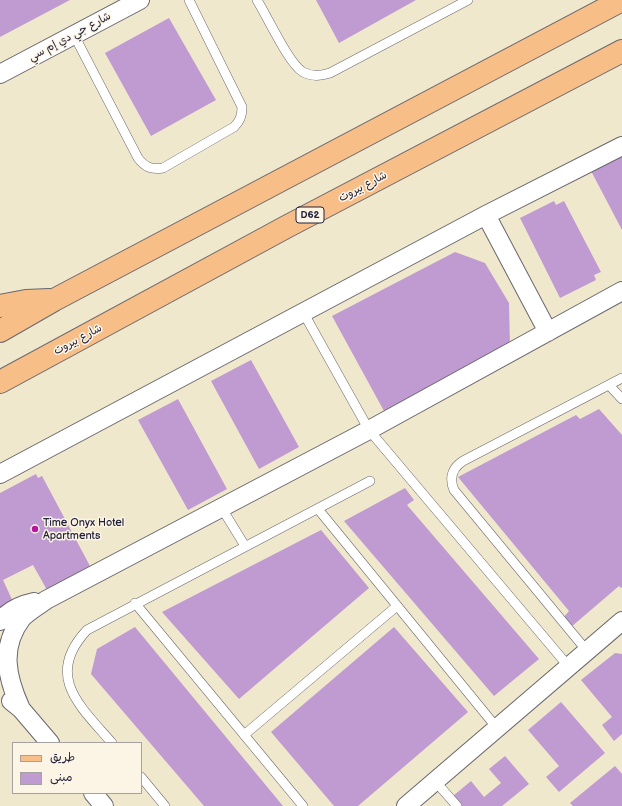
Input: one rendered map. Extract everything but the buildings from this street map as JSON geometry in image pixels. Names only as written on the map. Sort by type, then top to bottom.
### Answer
[{"type":"main road","points":[[0,331],[54,300],[607,6],[622,0]]},
{"type":"main road","name":"شارع بيروت","points":[[0,382],[295,223],[622,52]]},
{"type":"main road","points":[[0,306],[26,301],[54,300]]},
{"type":"street","name":"شارع جي دي إم سي","points":[[0,74],[140,0]]},
{"type":"street","points":[[0,474],[486,215],[622,146]]},
{"type":"street","points":[[486,215],[548,332]]},
{"type":"street","points":[[21,708],[4,670],[3,656],[6,642],[12,629],[22,618],[46,600],[369,430],[622,291]]},
{"type":"street","points":[[0,620],[15,608],[27,603],[46,600]]},
{"type":"street","points":[[406,806],[622,621]]},
{"type":"street","points":[[0,691],[21,708],[49,742]]},
{"type":"street","points":[[94,794],[104,806]]},
{"type":"lane","points":[[74,35],[142,164],[148,168],[163,168],[234,126],[241,118],[242,113],[242,107],[189,0]]},
{"type":"lane","points":[[257,0],[292,62],[304,73],[317,76],[330,73],[468,0]]},
{"type":"lane","points":[[303,312],[369,430],[569,667]]},
{"type":"lane","points":[[587,651],[454,490],[451,480],[454,469],[463,461],[622,378]]},
{"type":"lane","points":[[610,385],[622,399]]},
{"type":"lane","points":[[111,742],[74,697],[69,683],[67,668],[70,654],[77,641],[87,630],[135,603],[370,481]]},
{"type":"lane","points":[[221,507],[245,546]]},
{"type":"lane","points":[[318,509],[497,728]]},
{"type":"lane","points":[[135,603],[303,806]]},
{"type":"lane","points":[[244,735],[397,606]]},
{"type":"lane","points":[[142,779],[165,806]]},
{"type":"lane","points":[[435,781],[457,806]]},
{"type":"place","name":"Time Onyx Hotel Apartments","points":[[35,529]]}]
